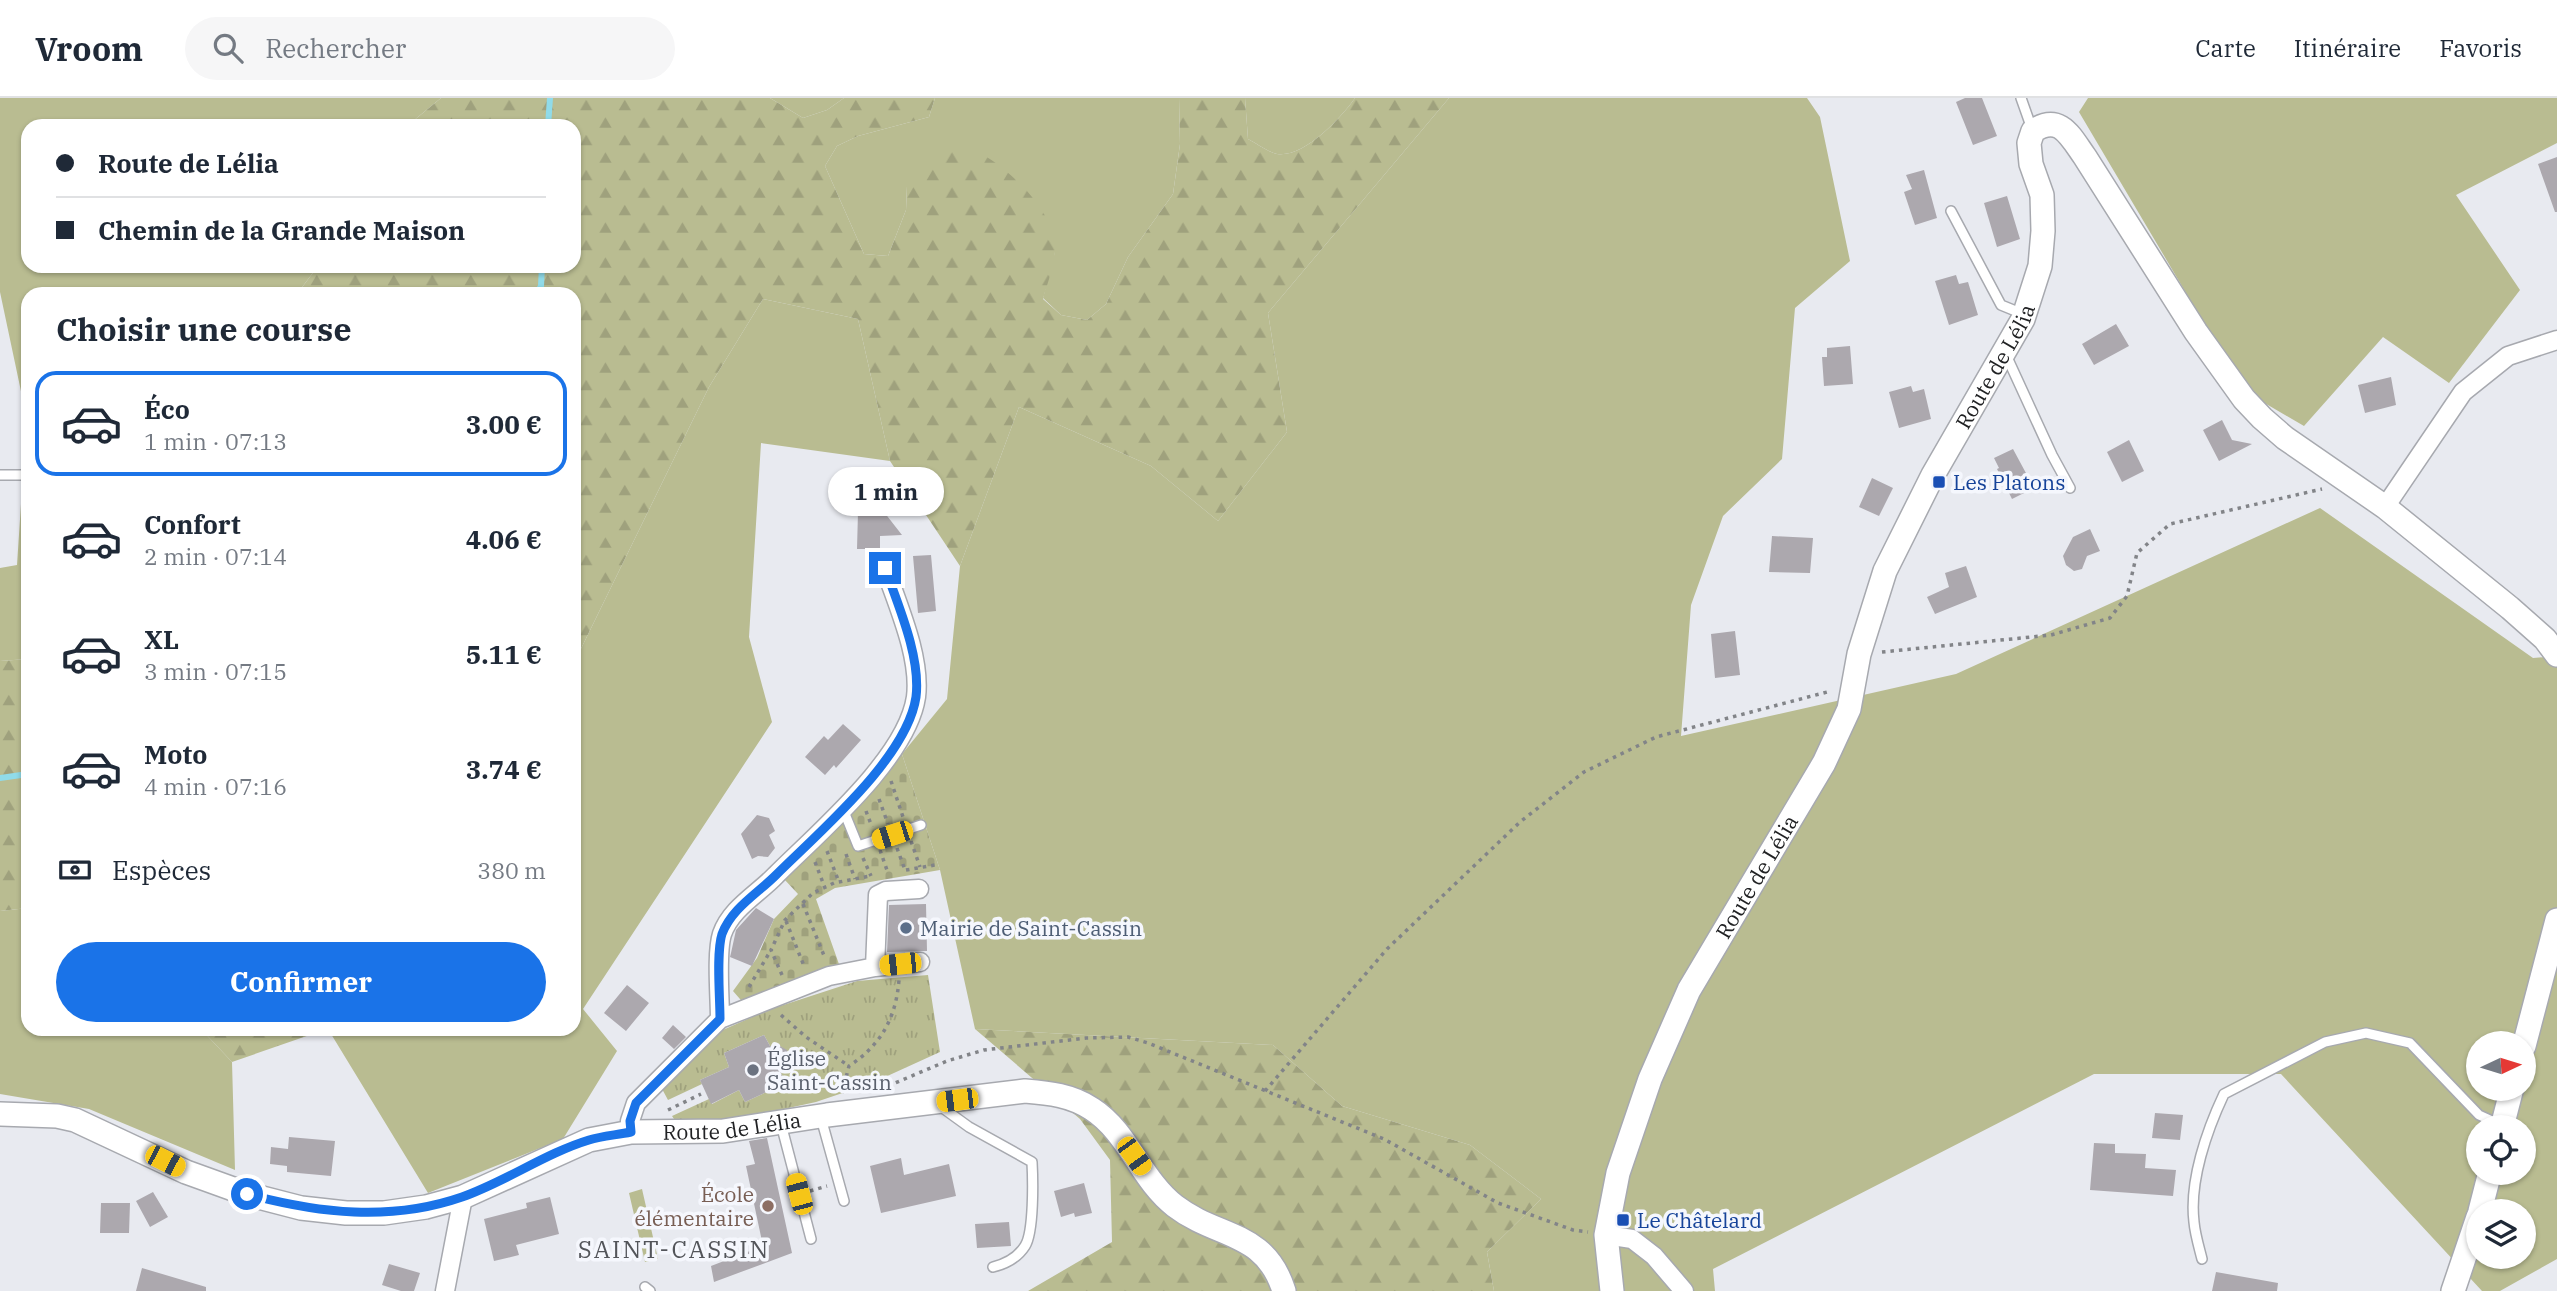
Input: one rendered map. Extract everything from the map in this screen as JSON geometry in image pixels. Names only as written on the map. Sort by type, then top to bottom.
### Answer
[{"type":"street","points":[[2033,131],[2044,123],[2053,123],[2066,131],[2098,176],[2196,332],[2244,399],[2285,438],[2385,507],[2510,608],[2544,639],[2557,655]]},
{"type":"street","name":"Route de Lélia","points":[[1612,1291],[1606,1235],[1618,1173],[1650,1079],[1689,990],[1824,763],[1849,709],[1858,654],[1885,571],[1933,475],[2005,354],[2025,315],[2040,265],[2043,231],[2042,195],[2031,164],[2029,142],[2033,131]]},
{"type":"street","points":[[2385,507],[2463,392],[2508,356],[2557,340]]},
{"type":"street","points":[[720,1019],[720,945],[728,923],[738,909],[772,880],[886,761],[909,723],[916,696],[910,642],[885,568]]},
{"type":"street","points":[[875,967],[878,895],[886,891],[919,889]]},
{"type":"street","points":[[2528,1031],[2557,920]]},
{"type":"street","points":[[631,1132],[630,1121],[636,1103],[720,1019],[829,976],[920,962]]},
{"type":"street","name":"Route de Lélia","points":[[0,1114],[57,1116],[75,1120],[186,1172],[247,1194],[301,1208],[346,1213],[384,1213],[426,1208],[463,1197],[589,1140],[631,1132],[723,1130],[828,1113],[1025,1091],[1058,1094],[1077,1100],[1111,1125],[1160,1191],[1174,1205],[1194,1218],[1250,1243],[1269,1258],[1279,1273],[1284,1291]]},
{"type":"street","points":[[445,1291],[463,1197]]},
{"type":"street","points":[[1606,1235],[1632,1240],[1654,1256],[1684,1291]]},
{"type":"street","points":[[2453,1291],[2466,1253]]},
{"type":"lane","points":[[2021,98],[2033,131]]},
{"type":"lane","points":[[1951,211],[2001,304],[2025,315]]},
{"type":"lane","points":[[2005,354],[2070,488]]},
{"type":"lane","points":[[0,475],[21,475]]},
{"type":"lane","points":[[843,808],[858,846],[921,825]]},
{"type":"lane","points":[[2202,1259],[2193,1220],[2196,1186],[2201,1152],[2224,1094],[2325,1042],[2366,1033],[2410,1043],[2479,1115]]},
{"type":"lane","points":[[936,1102],[969,1127],[1032,1162],[1033,1195],[1026,1245],[1006,1263],[993,1268]]},
{"type":"lane","points":[[828,1113],[844,1201]]},
{"type":"lane","points":[[780,1122],[811,1238]]},
{"type":"path","points":[[1858,654],[2051,635],[2110,618],[2127,596],[2137,553],[2170,524],[2350,483]]},
{"type":"path","points":[[1264,1092],[1387,949],[1520,822],[1584,772],[1656,737],[1853,685]]},
{"type":"path","points":[[858,846],[870,876]]},
{"type":"path","points":[[826,849],[839,882]]},
{"type":"path","points":[[844,849],[855,879]]},
{"type":"path","points":[[814,860],[825,888]]},
{"type":"path","points":[[757,988],[744,994],[762,969],[785,920],[813,893],[839,882],[935,865]]},
{"type":"path","points":[[785,920],[805,968],[825,960],[803,904]]},
{"type":"path","points":[[771,950],[782,977],[794,973]]},
{"type":"path","points":[[828,1113],[849,1066],[864,1056],[884,1035],[898,995],[900,964]]},
{"type":"path","points":[[772,999],[783,1017],[806,1037],[849,1066]]},
{"type":"path","points":[[888,1086],[947,1060],[984,1050],[1086,1038],[1128,1037],[1384,1139],[1498,1203],[1573,1230],[1606,1235]]},
{"type":"path","points":[[799,1194],[839,1183]]},
{"type":"green space","points":[[0,98],[441,98],[416,119],[21,119],[21,273],[313,273],[302,287],[21,287],[21,391],[0,292]]},
{"type":"green space","points":[[441,98],[770,98],[803,118],[827,110],[844,98],[935,98],[929,117],[858,136],[837,146],[825,166],[864,254],[888,256],[906,210],[907,186],[920,164],[938,146],[965,146],[995,162],[1010,174],[1037,204],[1053,236],[1055,252],[1043,299],[1061,315],[1087,320],[1106,304],[1128,257],[1173,194],[1180,144],[1179,98],[1245,98],[1248,139],[1277,154],[1288,154],[1321,135],[1355,98],[1449,98],[1268,313],[1287,432],[1218,521],[1151,466],[1019,407],[960,566],[890,461],[858,319],[763,299],[709,387],[581,649],[581,287],[302,287],[313,273],[581,273],[581,119],[416,119]]},
{"type":"green space","points":[[770,98],[844,98],[827,110],[803,118]]},
{"type":"green space","points":[[935,98],[1179,98],[1180,144],[1173,194],[1128,257],[1106,304],[1087,320],[1061,315],[1043,298],[1055,252],[907,186],[906,210],[888,256],[864,254],[825,166],[837,146],[858,136],[929,117]]},
{"type":"green space","points":[[1245,98],[1355,98],[1331,126],[1310,143],[1288,154],[1277,154],[1248,139]]},
{"type":"green space","points":[[1449,98],[1807,98],[1820,117],[1850,261],[1795,308],[1782,459],[1723,516],[1691,605],[1681,736],[1956,674],[2320,508],[2533,658],[2557,656],[2557,1259],[2500,1291],[2482,1291],[2281,1074],[2094,1074],[1713,1269],[1715,1291],[1494,1291],[1487,1252],[1541,1199],[1470,1145],[1342,1106],[1273,1045],[975,1029],[940,870],[902,754],[947,699],[960,566],[1019,407],[1151,466],[1218,521],[1287,432],[1268,313]]},
{"type":"green space","points":[[2088,98],[2557,98],[2557,143],[2456,195],[2520,290],[2449,383],[2383,337],[2304,426],[2244,391],[2079,112]]},
{"type":"green space","points":[[763,299],[858,319],[890,461],[761,443],[749,637],[772,722],[583,1009],[617,1051],[563,1139],[428,1193],[332,1036],[581,1036],[581,649],[709,387]]},
{"type":"green space","points":[[21,504],[21,660],[0,661],[0,568],[17,565]]},
{"type":"green space","points":[[21,660],[21,909],[0,911],[0,661]]},
{"type":"green space","points":[[902,754],[940,870],[835,888],[816,899],[840,967],[746,1006],[733,991],[757,958],[774,919],[798,894],[784,879]]},
{"type":"green space","points":[[21,909],[21,1036],[208,1036],[232,1062],[235,1170],[89,1109],[0,1094],[0,911]]},
{"type":"green space","points":[[928,975],[940,1052],[872,1083],[816,1102],[725,1122],[676,1122],[672,1116],[709,1099],[712,1104],[739,1090],[745,1102],[786,1083],[781,1073],[787,1051],[780,1046],[770,1046],[764,1035],[724,1053],[729,1067],[700,1080],[702,1084],[668,1100],[661,1087],[716,1033],[768,1010],[857,981]]},
{"type":"green space","points":[[975,1029],[1273,1045],[1342,1106],[1470,1145],[1541,1199],[1487,1252],[1494,1291],[1028,1291],[1112,1242],[1110,1160],[1080,1119]]},
{"type":"green space","points":[[208,1036],[307,1036],[232,1062]]},
{"type":"green space","points":[[642,1189],[658,1259],[645,1262],[629,1193]]},
{"type":"building","points":[[1965,98],[1982,98],[1997,136],[1973,145],[1956,102]]},
{"type":"building","points":[[2557,157],[2557,212],[2555,212],[2538,164]]},
{"type":"building","points":[[1924,170],[1937,218],[1915,225],[1904,192],[1912,189],[1906,175]]},
{"type":"building","points":[[2007,196],[2020,239],[1997,247],[1984,203]]},
{"type":"building","points":[[1956,275],[1959,284],[1968,282],[1978,315],[1949,325],[1935,281]]},
{"type":"building","points":[[2116,324],[2129,346],[2094,365],[2082,344]]},
{"type":"building","points":[[1850,346],[1853,384],[1824,386],[1822,357],[1827,357],[1827,348]]},
{"type":"building","points":[[2391,377],[2396,405],[2365,413],[2358,385]]},
{"type":"building","points":[[1911,386],[1913,392],[1924,389],[1931,419],[1899,428],[1889,392]]},
{"type":"building","points":[[2222,420],[2232,440],[2252,444],[2219,461],[2203,430]]},
{"type":"building","points":[[2129,440],[2144,471],[2122,482],[2107,452]]},
{"type":"building","points":[[2013,449],[2034,488],[2012,499],[1994,458]]},
{"type":"building","points":[[1872,478],[1893,488],[1879,516],[1859,507]]},
{"type":"building","points":[[858,512],[884,512],[902,535],[880,536],[880,549],[857,549]]},
{"type":"building","points":[[2090,529],[2100,551],[2087,556],[2082,569],[2074,571],[2066,565],[2063,556],[2073,537]]},
{"type":"building","points":[[1772,536],[1813,538],[1810,573],[1769,572]]},
{"type":"building","points":[[931,555],[936,611],[918,613],[913,556]]},
{"type":"building","points":[[1966,566],[1977,597],[1935,614],[1927,597],[1949,587],[1945,573]]},
{"type":"building","points":[[1735,631],[1740,675],[1715,678],[1711,634]]},
{"type":"building","points":[[843,724],[861,740],[836,768],[834,765],[825,775],[805,757],[824,736],[828,740]]},
{"type":"building","points":[[757,815],[769,818],[775,831],[769,835],[775,848],[768,857],[758,856],[752,859],[741,834]]},
{"type":"building","name":"Mairie de Saint-Cassin","points":[[926,904],[927,951],[887,952],[889,905]]},
{"type":"building","points":[[756,908],[774,919],[752,966],[730,957],[736,930]]},
{"type":"building","points":[[627,985],[649,1003],[626,1031],[604,1013]]},
{"type":"building","points":[[673,1025],[686,1037],[674,1049],[662,1038]]},
{"type":"building","name":"Église Saint-Cassin","points":[[764,1035],[770,1046],[780,1046],[787,1050],[790,1057],[789,1066],[781,1073],[786,1083],[745,1102],[739,1090],[711,1104],[700,1080],[729,1067],[724,1053]]},
{"type":"building","points":[[2155,1113],[2183,1115],[2180,1140],[2152,1138]]},
{"type":"building","points":[[289,1137],[335,1141],[331,1176],[287,1172],[287,1166],[270,1164],[271,1147],[288,1149]]},
{"type":"building","name":"École élémentaire","points":[[767,1138],[792,1253],[714,1282],[711,1266],[763,1246],[746,1166],[755,1164],[749,1141]]},
{"type":"building","points":[[2094,1143],[2115,1144],[2115,1153],[2146,1154],[2145,1168],[2176,1170],[2173,1196],[2090,1190]]},
{"type":"building","points":[[901,1158],[904,1175],[949,1164],[956,1196],[881,1213],[870,1166]]},
{"type":"building","points":[[1084,1183],[1092,1213],[1075,1217],[1074,1213],[1061,1217],[1054,1191]]},
{"type":"building","points":[[153,1192],[168,1217],[150,1227],[136,1201]]},
{"type":"building","points":[[550,1197],[559,1234],[516,1245],[519,1255],[494,1261],[484,1219],[527,1208],[526,1203]]},
{"type":"building","points":[[101,1203],[130,1203],[129,1233],[100,1233]]},
{"type":"building","points":[[1009,1222],[1011,1246],[977,1248],[975,1224]]},
{"type":"building","points":[[389,1264],[420,1273],[414,1291],[401,1291],[382,1285]]},
{"type":"building","points":[[142,1268],[206,1287],[206,1291],[136,1291]]},
{"type":"building","points":[[2216,1272],[2278,1283],[2277,1291],[2212,1291]]},
{"type":"waterway","points":[[548,119],[550,98]]},
{"type":"waterway","points":[[540,287],[542,273]]},
{"type":"waterway","points":[[0,778],[21,775]]},
{"type":"place","name":"Les Platons","points":[[1939,482]]},
{"type":"place","name":"Mairie de Saint-Cassin","points":[[906,928]]},
{"type":"place","name":"Église Saint-Cassin","points":[[753,1070]]},
{"type":"place","name":"École élémentaire","points":[[768,1206]]},
{"type":"place","name":"Le Châtelard","points":[[1623,1220]]},
{"type":"district","name":"SAINT-CASSIN","points":[[674,1249]]},
{"type":"route","points":[[247,1194],[301,1208],[346,1213],[384,1213],[426,1208],[463,1197],[589,1140],[631,1132],[630,1121],[636,1103],[720,1019],[720,945],[728,923],[738,909],[772,880],[886,761],[909,723],[916,696],[915,668],[910,642],[885,568]]}]
